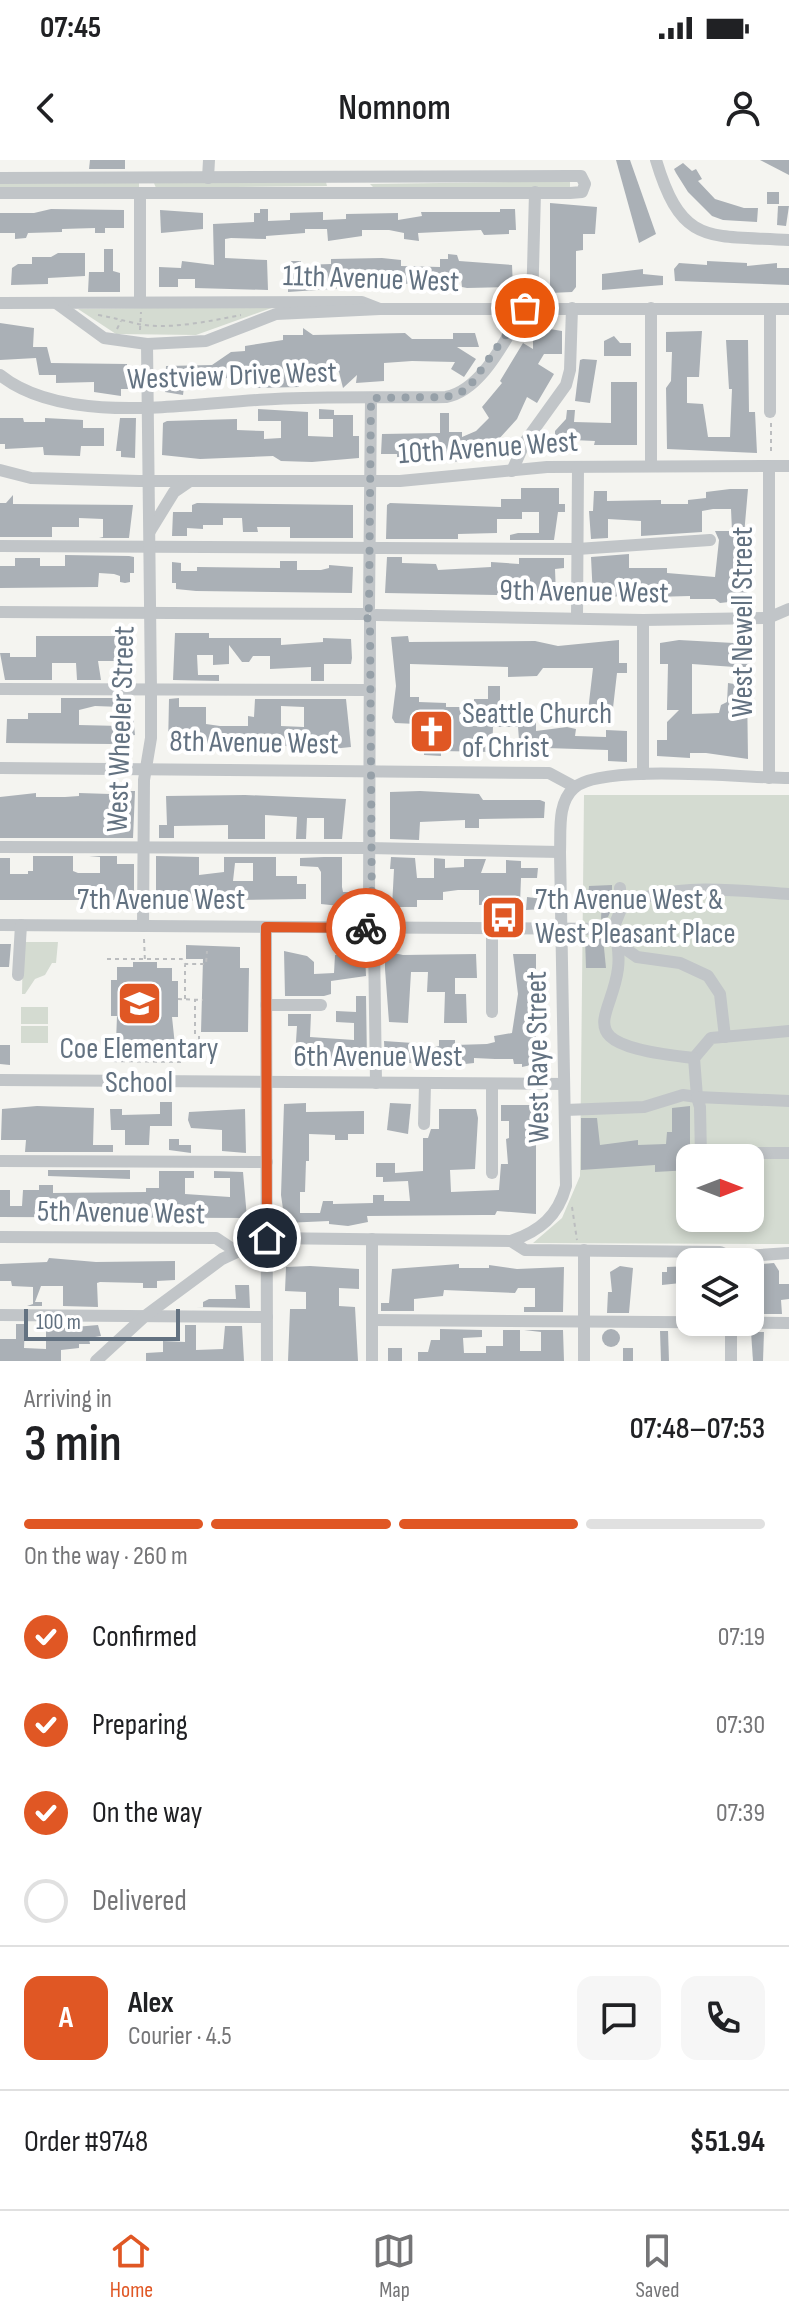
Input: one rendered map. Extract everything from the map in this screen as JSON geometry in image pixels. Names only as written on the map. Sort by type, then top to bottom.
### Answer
[{"type":"street","points":[[208,178],[209,160]]},
{"type":"street","points":[[534,160],[534,175]]},
{"type":"street","points":[[656,160],[680,217],[694,228],[713,233],[789,240]]},
{"type":"street","points":[[0,178],[534,175],[581,176],[585,184],[582,192],[0,193]]},
{"type":"street","points":[[354,178],[355,192]]},
{"type":"street","points":[[529,308],[535,192]]},
{"type":"street","points":[[140,193],[140,302]]},
{"type":"street","name":"11th Avenue West","points":[[0,303],[362,302],[380,309],[789,309]]},
{"type":"street","points":[[56,303],[104,338],[147,344],[206,341],[276,314],[380,309]]},
{"type":"street","name":"Westview Drive West","points":[[0,375],[18,389],[44,400],[70,404],[147,406],[446,397],[467,390],[529,308]]},
{"type":"street","points":[[512,471],[525,442],[566,385],[570,370],[572,308]]},
{"type":"street","points":[[651,308],[651,466]]},
{"type":"street","points":[[770,309],[770,417]]},
{"type":"street","name":"West Wheeler Street","points":[[144,932],[146,767],[151,690],[147,344]]},
{"type":"street","points":[[371,398],[369,848],[376,1083]]},
{"type":"street","name":"10th Avenue West","points":[[0,470],[31,478],[190,481],[451,479],[578,467],[770,460],[789,466]]},
{"type":"street","name":"West Newell Street","points":[[769,778],[770,460]]},
{"type":"street","points":[[577,618],[578,467]]},
{"type":"street","points":[[149,540],[174,492],[190,481]]},
{"type":"street","points":[[0,546],[149,540],[369,548],[577,549],[710,540]]},
{"type":"street","name":"9th Avenue West","points":[[0,612],[369,614],[643,620],[768,618],[789,609]]},
{"type":"street","points":[[643,620],[643,774]]},
{"type":"street","points":[[0,689],[370,690]]},
{"type":"street","name":"8th Avenue West","points":[[0,768],[549,773],[575,787]]},
{"type":"street","points":[[575,787],[596,777],[643,774],[789,778]]},
{"type":"street","name":"West Raye Street","points":[[511,1241],[545,1224],[562,1200],[566,1186],[560,852],[564,803],[575,787]]},
{"type":"street","points":[[0,847],[560,852]]},
{"type":"street","points":[[620,888],[621,909],[613,929],[620,945],[617,974],[605,1012],[605,1032],[610,1039],[643,1053],[694,1058]]},
{"type":"street","points":[[621,909],[648,896],[678,892],[789,894]]},
{"type":"street","name":"7th Avenue West","points":[[0,925],[144,932],[266,927],[613,929]]},
{"type":"street","points":[[18,975],[21,925]]},
{"type":"street","points":[[266,927],[267,1361]]},
{"type":"street","points":[[492,930],[492,1012]]},
{"type":"street","points":[[620,945],[637,957],[680,963],[708,976],[720,994],[725,1037]]},
{"type":"street","points":[[617,974],[637,957]]},
{"type":"street","points":[[266,1005],[321,1005]]},
{"type":"street","points":[[701,1144],[694,1058],[711,1038],[789,1031]]},
{"type":"street","name":"6th Avenue West","points":[[0,1080],[564,1084]]},
{"type":"street","points":[[424,1124],[425,1084]]},
{"type":"street","points":[[492,1084],[492,1173]]},
{"type":"street","points":[[565,1110],[644,1107],[683,1095],[789,1101]]},
{"type":"street","points":[[764,1153],[789,1153]]},
{"type":"street","points":[[0,1161],[267,1162]]},
{"type":"street","name":"5th Avenue West","points":[[0,1237],[216,1238],[237,1252]]},
{"type":"street","points":[[96,1361],[145,1316],[237,1252],[267,1238],[511,1241],[525,1250],[676,1251]]},
{"type":"street","points":[[372,1239],[372,1361]]},
{"type":"street","points":[[584,1250],[584,1361]]},
{"type":"street","points":[[764,1253],[789,1253]]},
{"type":"street","points":[[0,1315],[267,1317]]},
{"type":"street","points":[[372,1320],[676,1322]]},
{"type":"street","points":[[764,1323],[789,1323]]},
{"type":"street","points":[[731,1336],[731,1361]]},
{"type":"path","points":[[103,322],[91,312],[139,324],[211,321],[254,312]]},
{"type":"path","points":[[119,326],[129,330],[139,324]]},
{"type":"path","points":[[770,417],[770,460]]},
{"type":"path","points":[[144,932],[144,961]]},
{"type":"path","points":[[185,964],[206,964],[207,951]]},
{"type":"path","points":[[107,959],[182,959],[185,964],[185,999]]},
{"type":"path","points":[[178,999],[203,1000]]},
{"type":"path","points":[[195,1000],[199,1045]]},
{"type":"path","points":[[105,1061],[184,1062]]},
{"type":"path","points":[[142,1061],[142,1069]]},
{"type":"path","name":"West Raye Street","points":[[566,1186],[575,1237],[584,1250]]},
{"type":"shaded area","points":[[570,181],[570,188],[374,188],[370,184]]},
{"type":"shaded area","points":[[0,182],[139,183],[139,187],[0,188]]},
{"type":"shaded area","points":[[326,182],[327,186],[156,188],[154,183]]},
{"type":"shaded area","points":[[277,306],[196,335],[116,334],[78,309]]},
{"type":"shaded area","points":[[584,795],[789,795],[789,1244],[533,1243],[562,1218],[580,1176]]},
{"type":"shaded area","points":[[23,942],[58,942],[56,963],[52,963],[45,975],[35,979],[25,994],[22,994]]},
{"type":"shaded area","points":[[21,1007],[48,1007],[48,1024],[21,1024]]},
{"type":"shaded area","points":[[21,1026],[48,1026],[48,1043],[21,1043]]},
{"type":"building","points":[[90,160],[125,160],[125,169],[89,169]]},
{"type":"building","points":[[616,160],[630,160],[656,234],[639,243]]},
{"type":"building","points":[[760,160],[789,160],[789,175]]},
{"type":"building","points":[[683,163],[692,171],[696,169],[702,179],[698,181],[715,199],[744,208],[758,208],[757,222],[723,220],[712,216],[688,192],[676,173],[674,169]]},
{"type":"building","points":[[767,192],[779,192],[779,204],[767,204]]},
{"type":"building","points":[[550,203],[597,207],[595,234],[583,234],[583,250],[576,251],[576,287],[572,292],[550,293]]},
{"type":"building","points":[[778,206],[789,206],[786,226],[777,225]]},
{"type":"building","points":[[51,209],[124,210],[124,228],[105,228],[105,233],[95,233],[95,228],[62,229],[62,232],[28,233],[26,238],[15,239],[15,233],[0,233],[0,213],[34,213]]},
{"type":"building","points":[[260,209],[268,209],[268,221],[290,220],[290,213],[323,212],[323,220],[346,219],[346,214],[398,213],[398,220],[422,216],[421,212],[500,212],[500,209],[515,209],[516,230],[509,230],[509,234],[484,235],[481,230],[418,233],[419,241],[404,239],[404,233],[389,230],[362,230],[362,236],[328,241],[327,229],[305,229],[305,233],[266,236],[266,239],[231,238],[225,239],[225,258],[267,260],[268,290],[195,288],[195,279],[178,279],[178,287],[159,287],[159,267],[181,268],[182,261],[214,265],[213,224],[254,222],[254,213],[260,213]]},
{"type":"building","points":[[160,210],[203,213],[203,229],[161,233]]},
{"type":"building","points":[[104,249],[113,249],[113,271],[120,273],[120,292],[88,292],[89,272],[104,272]]},
{"type":"building","points":[[58,253],[85,253],[85,276],[48,278],[48,284],[11,285],[12,268],[18,264],[32,264],[32,257],[51,257]]},
{"type":"building","points":[[448,254],[457,255],[459,261],[512,265],[513,287],[467,288],[462,287],[461,278],[443,278],[444,286],[417,283],[288,292],[288,267],[292,267],[291,261],[301,261],[301,265],[331,264],[331,259],[382,258],[401,260],[401,266],[440,267],[440,259],[448,259]]},
{"type":"building","points":[[707,261],[747,263],[747,266],[777,263],[777,268],[789,268],[789,285],[675,281],[674,269],[679,263],[707,265]]},
{"type":"building","points":[[643,269],[643,274],[663,276],[663,285],[602,290],[602,274]]},
{"type":"building","points":[[0,323],[34,328],[33,347],[47,347],[51,363],[127,364],[128,389],[121,389],[121,396],[94,392],[94,382],[56,383],[56,375],[39,375],[36,358],[0,360]]},
{"type":"building","points":[[303,328],[313,335],[405,333],[412,339],[453,339],[453,333],[475,333],[479,347],[457,347],[476,359],[464,377],[451,369],[455,362],[412,361],[384,363],[384,381],[356,383],[357,375],[343,388],[339,372],[329,372],[326,367],[300,367],[299,387],[256,388],[256,376],[205,380],[199,387],[184,387],[183,395],[165,392],[166,366],[212,365],[231,352],[245,351],[245,346],[283,340],[283,335],[303,335]]},
{"type":"building","points":[[533,331],[562,331],[562,354],[544,354],[538,364],[554,374],[537,403],[527,397],[517,419],[487,452],[470,461],[445,462],[436,462],[436,458],[381,454],[382,434],[440,433],[440,413],[449,413],[449,432],[462,432],[462,437],[476,431],[489,418],[482,407],[502,383],[500,381],[523,343],[533,349]]},
{"type":"building","points":[[702,331],[699,377],[687,377],[687,403],[703,404],[708,437],[730,437],[732,389],[729,389],[726,340],[748,340],[749,412],[755,412],[757,453],[667,449],[666,388],[671,381],[672,352],[666,352],[666,332]]},
{"type":"building","points":[[614,336],[620,343],[631,343],[631,356],[604,356],[604,341]]},
{"type":"building","points":[[580,360],[597,360],[590,403],[575,401]]},
{"type":"building","points":[[611,382],[637,382],[637,445],[594,445],[595,441],[573,440],[573,443],[555,442],[555,431],[566,419],[567,410],[575,410],[574,422],[611,423]]},
{"type":"building","points":[[258,409],[308,412],[308,436],[333,437],[333,419],[319,419],[319,409],[334,410],[334,415],[353,415],[353,436],[359,436],[359,458],[312,462],[281,461],[273,456],[200,459],[162,455],[163,423],[167,421],[237,419],[237,430],[264,431],[264,439],[281,438],[281,421],[258,421]]},
{"type":"building","points":[[0,418],[23,418],[24,422],[45,422],[45,418],[83,420],[83,428],[104,428],[104,446],[81,446],[80,456],[44,455],[43,447],[5,449],[5,444],[0,444]]},
{"type":"building","points":[[120,418],[136,418],[135,458],[121,457],[121,451],[116,451]]},
{"type":"building","points":[[521,488],[559,488],[559,504],[565,504],[565,512],[558,512],[554,540],[510,540],[510,535],[518,533],[539,533],[539,512],[522,512],[522,519],[497,519],[497,533],[458,534],[458,539],[386,539],[387,505],[390,503],[501,507],[501,499],[521,499]]},
{"type":"building","points":[[748,489],[742,558],[742,575],[748,575],[747,600],[720,603],[715,599],[652,597],[652,594],[593,598],[591,557],[629,554],[629,568],[667,568],[667,573],[715,577],[719,540],[715,531],[732,531],[731,509],[713,509],[702,511],[702,532],[641,536],[641,521],[608,519],[608,538],[591,539],[589,511],[593,511],[594,491],[607,491],[607,501],[661,500],[661,504],[688,504],[688,500],[706,498],[706,492]]},
{"type":"building","points":[[13,495],[13,504],[133,505],[129,538],[99,538],[103,537],[103,519],[79,518],[79,527],[52,527],[52,537],[0,537],[0,503],[6,503]]},
{"type":"building","points":[[192,505],[353,505],[353,538],[290,538],[290,527],[257,527],[258,532],[243,532],[242,518],[223,518],[223,525],[187,528],[187,536],[172,536],[173,512],[192,512]]},
{"type":"building","points":[[65,555],[134,557],[134,573],[130,573],[130,582],[125,583],[120,582],[120,576],[99,573],[98,587],[0,588],[0,566],[15,566],[15,558],[40,558],[40,566],[65,566]]},
{"type":"building","points":[[387,557],[402,557],[402,563],[436,564],[438,570],[491,567],[491,562],[519,564],[519,558],[564,558],[564,568],[555,569],[556,594],[550,596],[385,593]]},
{"type":"building","points":[[280,561],[297,561],[297,570],[321,570],[329,568],[329,565],[353,567],[352,593],[196,591],[176,589],[176,583],[172,583],[172,562],[181,563],[181,571],[197,571],[197,567],[280,568]]},
{"type":"building","points":[[175,633],[209,633],[209,638],[281,638],[281,645],[323,642],[323,638],[351,639],[352,658],[351,664],[324,664],[324,681],[311,681],[311,667],[270,669],[270,656],[253,656],[249,662],[242,662],[229,645],[229,664],[213,665],[213,655],[197,655],[198,675],[219,675],[219,681],[173,680]]},
{"type":"building","points":[[36,636],[134,636],[133,661],[98,661],[101,680],[77,680],[76,663],[52,663],[52,680],[5,680],[0,653],[10,653],[10,657],[36,657]]},
{"type":"building","points":[[408,636],[409,642],[535,641],[558,646],[619,640],[619,663],[627,663],[627,673],[617,673],[613,708],[607,707],[607,712],[588,711],[593,668],[543,668],[537,676],[508,677],[508,667],[410,664],[410,697],[419,697],[419,702],[446,703],[446,707],[469,707],[469,726],[486,726],[486,709],[474,709],[474,699],[488,699],[488,686],[500,686],[500,707],[515,708],[515,717],[536,717],[536,731],[567,727],[576,729],[575,736],[606,737],[606,730],[627,731],[627,762],[608,761],[608,750],[546,748],[546,752],[520,752],[518,727],[493,727],[492,752],[441,751],[441,756],[424,755],[424,751],[419,751],[417,724],[395,723],[392,718],[396,686],[391,637]]},
{"type":"building","points":[[679,640],[752,644],[749,668],[692,664],[692,714],[719,713],[721,705],[727,702],[728,683],[747,686],[748,759],[706,753],[690,753],[690,758],[657,756],[657,740],[667,740],[667,722],[679,710],[667,710],[668,664],[660,664],[660,643]]},
{"type":"building","points":[[61,698],[131,698],[135,735],[116,738],[115,743],[111,744],[6,743],[7,719],[28,719],[28,713],[61,713]],"holes":[[[95,706],[121,707],[121,726],[79,725],[79,710]]]},
{"type":"building","points":[[179,698],[179,707],[206,707],[206,724],[248,726],[248,716],[254,717],[255,699],[346,699],[351,747],[322,750],[322,742],[299,741],[299,746],[294,747],[242,741],[242,746],[179,744],[180,747],[168,747],[169,699]],"holes":[[[281,706],[304,707],[304,727],[281,726]]]},
{"type":"building","points":[[110,791],[135,791],[133,838],[0,838],[0,797],[36,793],[36,797],[65,797],[79,796],[79,793],[110,794]]},
{"type":"building","points":[[390,792],[479,794],[483,800],[540,800],[545,802],[544,818],[479,819],[479,828],[465,828],[465,820],[420,822],[419,840],[390,839]]},
{"type":"building","points":[[166,796],[346,799],[342,839],[324,839],[324,818],[307,818],[306,839],[296,839],[297,817],[265,815],[265,839],[228,839],[228,825],[174,826],[174,838],[159,838],[159,825],[167,825]]},
{"type":"building","points":[[33,856],[73,856],[73,871],[78,873],[100,873],[100,857],[89,856],[117,856],[117,864],[134,864],[134,905],[119,905],[118,900],[0,900],[0,858],[10,858],[10,874],[28,874],[28,871],[33,871]]},
{"type":"building","points":[[156,856],[199,857],[199,875],[224,872],[224,857],[276,857],[276,876],[297,876],[297,884],[306,884],[306,899],[156,901]],"holes":[[[235,863],[253,863],[253,881],[233,881]]]},
{"type":"building","points":[[342,857],[342,887],[343,892],[349,892],[349,907],[321,904],[321,872],[318,867],[300,866],[300,858]]},
{"type":"building","points":[[391,857],[415,858],[417,878],[434,878],[434,858],[445,859],[445,868],[464,867],[464,859],[486,859],[481,873],[506,873],[506,860],[521,861],[521,868],[538,868],[537,878],[521,878],[520,904],[479,905],[479,890],[458,890],[443,892],[443,900],[417,900],[417,907],[392,907],[394,869],[390,869]]},
{"type":"building","points":[[612,885],[612,908],[608,917],[601,919],[602,898],[588,897],[589,886]]},
{"type":"building","points":[[527,897],[544,899],[544,909],[526,910]]},
{"type":"building","points":[[585,938],[603,938],[606,968],[586,968]]},
{"type":"building","points":[[0,944],[11,944],[9,967],[0,967]]},
{"type":"building","points":[[186,945],[240,947],[240,968],[249,968],[248,1032],[201,1032],[203,959],[186,959]]},
{"type":"building","points":[[284,951],[307,956],[314,962],[314,974],[334,973],[335,955],[365,953],[366,976],[331,981],[331,994],[324,996],[285,996]]},
{"type":"building","points":[[389,952],[403,955],[476,954],[477,978],[455,978],[455,994],[466,994],[467,1023],[444,1023],[445,992],[427,992],[428,972],[411,972],[408,1023],[389,1022],[385,955]]},
{"type":"building","points":[[513,954],[536,954],[536,1064],[522,1067],[522,1064],[514,1064],[513,1059],[474,1058],[474,1063],[456,1065],[385,1062],[384,1041],[413,1043],[413,1049],[427,1049],[439,1046],[439,1040],[455,1040],[455,1045],[487,1044],[495,1042],[494,1036],[512,1033],[518,994]]},
{"type":"building","points":[[133,962],[157,962],[157,968],[172,968],[172,981],[178,981],[178,1017],[172,1017],[176,1055],[111,1054],[111,1042],[116,1042],[117,1016],[111,1016],[111,980],[117,980],[117,967],[133,967]]},
{"type":"building","points":[[356,996],[366,996],[367,1061],[308,1063],[308,1060],[295,1057],[297,1026],[288,1026],[288,1014],[311,1014],[310,1037],[354,1040],[354,1023],[336,1022],[336,1011],[356,1012]]},
{"type":"building","points":[[0,1045],[10,1045],[10,1065],[0,1064]]},
{"type":"building","points":[[160,1102],[172,1102],[172,1126],[150,1126],[149,1145],[125,1145],[125,1130],[111,1130],[110,1109],[122,1109],[122,1115],[160,1114]]},
{"type":"building","points":[[306,1103],[306,1112],[364,1111],[364,1134],[348,1134],[348,1140],[335,1140],[335,1135],[309,1134],[309,1161],[306,1161],[305,1192],[300,1192],[300,1213],[320,1213],[323,1201],[333,1201],[333,1204],[373,1203],[373,1195],[384,1195],[384,1201],[410,1201],[408,1181],[383,1182],[383,1177],[376,1177],[376,1163],[395,1163],[395,1173],[423,1171],[423,1138],[428,1138],[431,1129],[439,1129],[439,1109],[476,1109],[478,1118],[475,1169],[450,1170],[451,1192],[499,1190],[501,1164],[508,1164],[506,1139],[509,1138],[509,1121],[501,1121],[501,1105],[536,1105],[536,1214],[497,1211],[495,1215],[367,1216],[368,1222],[348,1226],[329,1224],[329,1221],[285,1223],[281,1195],[284,1104]]},
{"type":"building","points":[[390,1103],[411,1104],[408,1134],[387,1130]]},
{"type":"building","points":[[37,1106],[94,1108],[93,1145],[113,1145],[113,1152],[25,1152],[26,1140],[1,1140],[2,1109]]},
{"type":"building","points":[[690,1106],[690,1144],[676,1144],[676,1171],[655,1172],[655,1165],[581,1170],[581,1118],[597,1118],[600,1145],[638,1140],[638,1145],[666,1144],[667,1132],[672,1132],[672,1108]]},
{"type":"building","points":[[245,1109],[246,1153],[222,1151],[222,1130],[191,1128],[188,1120],[189,1112]]},
{"type":"building","points":[[169,1139],[179,1139],[179,1145],[191,1145],[191,1153],[169,1150]]},
{"type":"building","points":[[48,1170],[130,1170],[130,1179],[48,1176]]},
{"type":"building","points":[[159,1171],[194,1171],[194,1178],[185,1178],[185,1194],[230,1197],[230,1178],[214,1178],[214,1171],[243,1172],[247,1218],[0,1217],[0,1190],[10,1190],[10,1206],[22,1206],[23,1190],[39,1190],[39,1185],[53,1185],[53,1193],[146,1192],[146,1188],[159,1188]]},
{"type":"building","points":[[49,1258],[96,1262],[175,1261],[175,1280],[157,1281],[157,1288],[143,1288],[143,1283],[97,1283],[98,1307],[63,1306],[63,1286],[41,1286],[35,1302],[42,1302],[42,1306],[27,1306],[33,1304],[33,1287],[12,1286],[11,1281],[0,1281],[0,1264],[47,1262]]},
{"type":"building","points":[[774,1263],[779,1271],[779,1284],[789,1284],[789,1299],[781,1300],[782,1314],[764,1314],[764,1264]]},
{"type":"building","points":[[459,1264],[459,1268],[489,1268],[489,1265],[517,1269],[564,1267],[563,1312],[524,1312],[524,1307],[535,1307],[535,1288],[518,1288],[515,1293],[444,1290],[443,1296],[414,1299],[414,1311],[381,1311],[381,1303],[389,1303],[392,1269]]},
{"type":"building","points":[[620,1266],[633,1268],[629,1313],[607,1313],[608,1292],[612,1292],[610,1272]]},
{"type":"building","points":[[286,1267],[359,1269],[359,1289],[339,1288],[339,1306],[355,1307],[358,1361],[288,1361],[290,1309],[306,1309],[306,1292],[285,1291]]},
{"type":"building","points":[[667,1267],[676,1267],[676,1284],[662,1285],[662,1272],[667,1272]]},
{"type":"building","points":[[235,1285],[249,1285],[250,1308],[196,1307],[203,1307],[203,1302],[209,1299],[236,1299]]},
{"type":"building","points":[[16,1324],[25,1324],[24,1348],[46,1349],[46,1324],[63,1324],[63,1328],[98,1325],[101,1336],[89,1338],[90,1344],[79,1344],[79,1348],[61,1350],[61,1361],[0,1361],[0,1339],[16,1339]]},
{"type":"building","points":[[185,1325],[196,1325],[196,1350],[223,1349],[225,1326],[242,1326],[244,1361],[146,1361],[146,1353],[163,1352],[163,1341],[185,1342]]},
{"type":"building","points":[[440,1329],[482,1330],[482,1337],[463,1338],[464,1353],[486,1353],[486,1346],[503,1346],[503,1330],[520,1330],[520,1351],[541,1351],[541,1332],[524,1330],[563,1330],[564,1361],[418,1361],[418,1352],[428,1352],[431,1340],[440,1340]]},
{"type":"building","points":[[607,1329],[615,1329],[620,1338],[618,1345],[607,1347],[602,1342],[602,1334]]},
{"type":"building","points":[[660,1331],[668,1331],[669,1361],[661,1361]]},
{"type":"building","points":[[751,1336],[764,1336],[763,1361],[753,1361]]},
{"type":"building","points":[[388,1348],[402,1348],[402,1361],[388,1361]]},
{"type":"building","points":[[623,1348],[633,1348],[633,1361],[623,1361]]},
{"type":"way so far","points":[[366,928],[372,928],[369,911],[370,621],[363,616],[369,608],[371,398],[459,395],[477,379],[525,308]]},
{"type":"place","name":"Seattle Church of Christ","points":[[431,731]]},
{"type":"place","name":"7th Avenue West & West Pleasant Place","points":[[504,917]]},
{"type":"place","name":"Coe Elementary School","points":[[139,1003]]},
{"type":"route","points":[[267,1238],[266,927],[366,928]]}]
